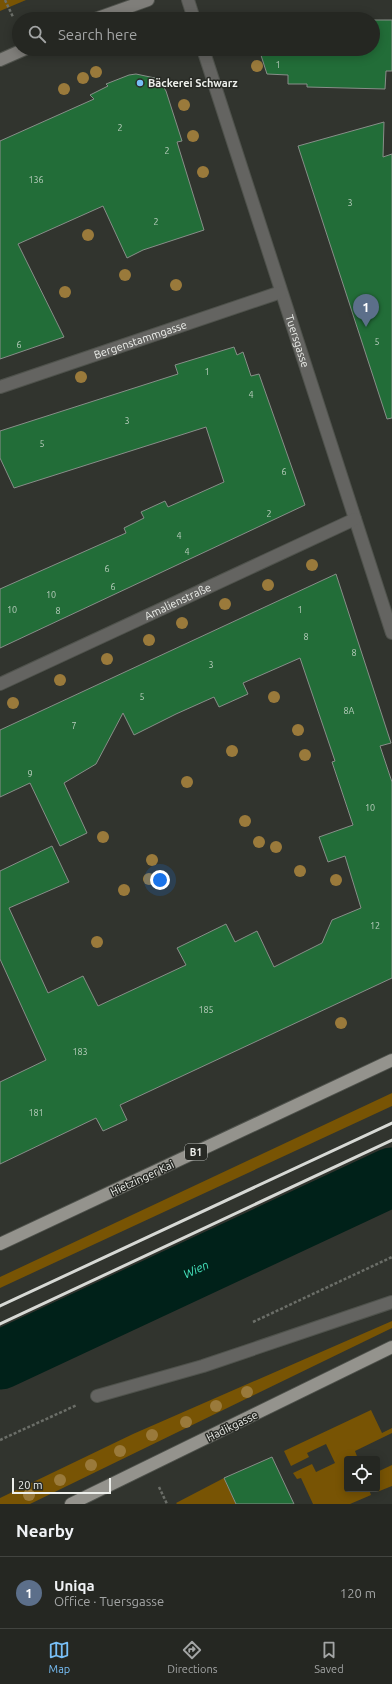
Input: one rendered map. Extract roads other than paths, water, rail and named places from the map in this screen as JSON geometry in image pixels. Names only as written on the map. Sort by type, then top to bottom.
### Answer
[{"type":"main road","name":"Hietzinger Kai","points":[[0,1244],[392,1060]]},
{"type":"main road","name":"Hadikgasse","points":[[71,1504],[392,1347]]},
{"type":"street","points":[[106,12],[116,5],[148,0]]},
{"type":"street","points":[[188,0],[192,12]]},
{"type":"street","points":[[0,60],[12,55]]},
{"type":"street","name":"Tuersgasse","points":[[205,56],[392,633]]},
{"type":"street","name":"Bergenstammgasse","points":[[0,387],[281,292]]},
{"type":"street","name":"Amalienstraße","points":[[0,684],[355,520]]},
{"type":"street","points":[[97,1396],[203,1366],[392,1302]]},
{"type":"waterway","name":"Wien","points":[[0,1360],[392,1177]]},
{"type":"railway","points":[[0,1306],[392,1123]]},
{"type":"railway","points":[[0,1324],[392,1140]]},
{"type":"place","name":"Bäckerei Schwarz","points":[[140,83]]},
{"type":"place","name":"Uniqa","points":[[366,327]]}]
